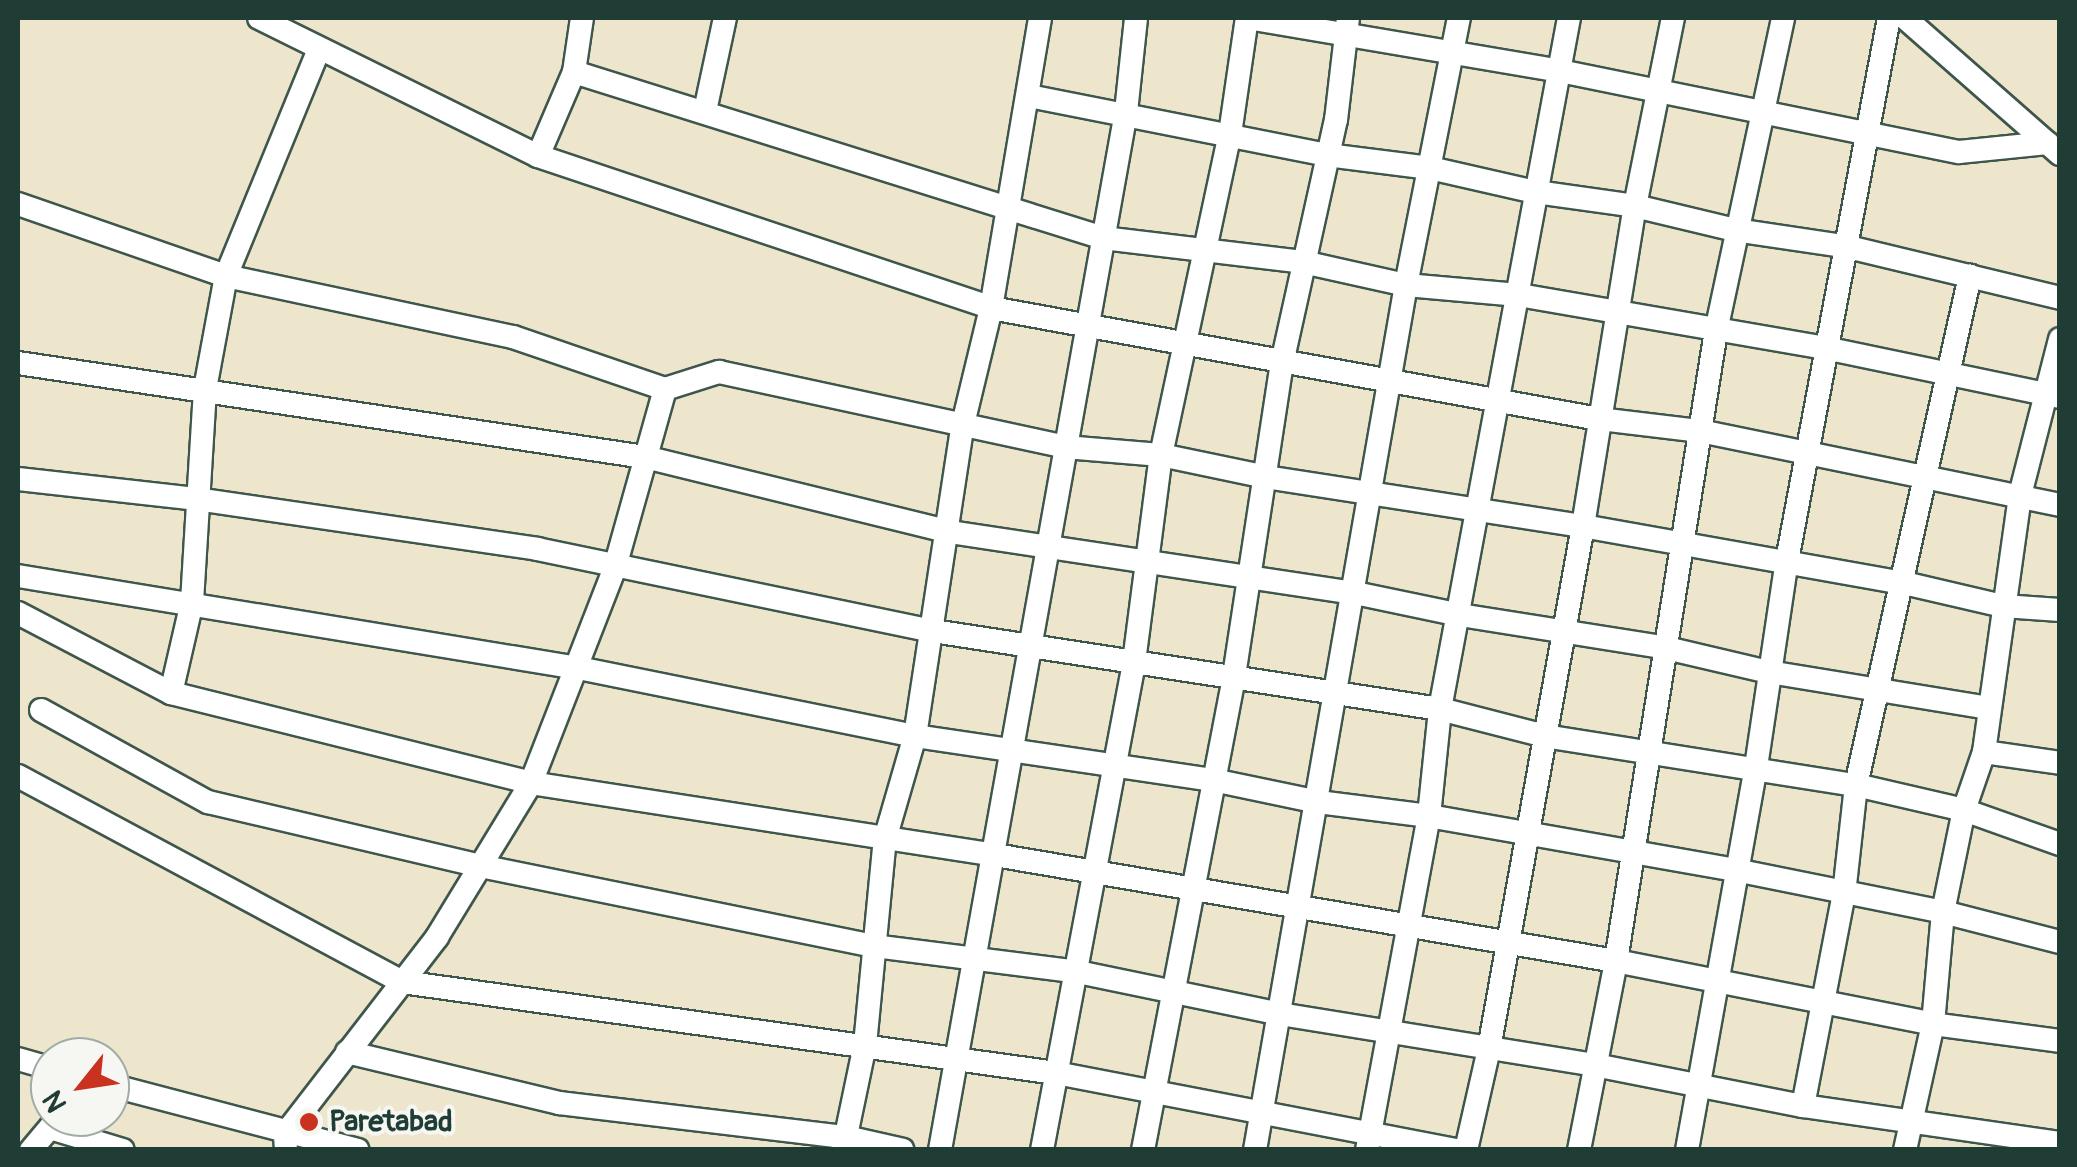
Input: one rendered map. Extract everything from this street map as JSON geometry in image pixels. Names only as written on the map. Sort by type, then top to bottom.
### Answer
[{"type":"street","points":[[538,156],[574,72],[582,18]]},
{"type":"street","points":[[706,111],[725,18]]},
{"type":"street","points":[[844,1143],[865,1045],[885,839],[915,736],[950,532],[963,424],[990,308],[1040,18]]},
{"type":"street","points":[[940,1150],[996,855],[1045,545],[1126,112],[1136,18]]},
{"type":"street","points":[[1042,1150],[1134,662],[1161,455],[1230,134],[1248,18],[1346,28],[1452,54],[1560,71],[1959,152],[2054,149]]},
{"type":"street","points":[[1255,1150],[1338,692],[1406,284],[1459,18]]},
{"type":"street","points":[[1369,1142],[1430,816],[1440,709],[1501,400],[1569,18]]},
{"type":"street","points":[[1466,1150],[1489,1048],[1504,943],[1583,526],[1635,206],[1673,18]]},
{"type":"street","points":[[1580,1150],[1616,961],[1662,647],[1716,331],[1783,18]]},
{"type":"street","points":[[1686,1150],[1719,981],[1825,348],[1889,18]]},
{"type":"street","points":[[1905,18],[2054,149]]},
{"type":"street","points":[[272,21],[319,49],[538,156],[990,308],[1598,419],[1700,431],[2060,504]]},
{"type":"street","points":[[1144,1150],[1234,676],[1282,363],[1327,156],[1346,28]]},
{"type":"street","points":[[171,692],[192,602],[205,388],[226,276],[319,49]]},
{"type":"street","points":[[574,72],[1103,238],[1302,262],[1406,284],[1519,294],[1825,348],[2054,396]]},
{"type":"street","points":[[1029,96],[1126,112],[1327,156],[1430,168],[1536,192],[1635,206],[1735,230],[1844,246],[2060,298]]},
{"type":"street","points":[[18,204],[226,276],[513,337],[665,389],[719,372],[1065,447],[1161,455],[1266,476],[1583,526],[1786,566],[1904,583],[2003,606],[2060,610]]},
{"type":"street","points":[[1803,1106],[1844,894],[1856,785],[1970,276]]},
{"type":"street","points":[[1905,1150],[1933,1024],[1943,912],[1964,810],[1984,752],[2020,495],[2054,396],[2060,340]]},
{"type":"street","points":[[18,363],[645,456],[950,532],[1150,559],[1250,580],[1355,593],[1460,615],[1563,628],[1769,672],[1988,708]]},
{"type":"street","points":[[286,1142],[347,1052],[437,937],[531,783],[614,567],[665,389]]},
{"type":"street","points":[[18,479],[196,499],[536,549],[933,631],[1440,709],[1545,736],[1756,766],[1856,785],[1964,810],[2060,844]]},
{"type":"street","points":[[18,576],[578,668],[915,736],[1214,780],[1318,802],[1430,816],[1735,870],[1943,912],[2060,942]]},
{"type":"street","points":[[18,613],[171,692],[531,783],[996,855],[1194,892],[1616,961],[1933,1024],[2060,1041]]},
{"type":"street","points":[[40,710],[208,802],[480,866],[874,946],[1073,972],[1280,1014],[1595,1066],[2002,1143],[2060,1143]]},
{"type":"street","points":[[1984,752],[2060,762]]},
{"type":"street","points":[[18,776],[402,982],[1056,1073],[1262,1114],[1369,1142],[1455,1150]]},
{"type":"street","points":[[347,1052],[558,1102],[903,1150]]},
{"type":"street","points":[[130,1091],[286,1142],[358,1150]]},
{"type":"street","points":[[91,1137],[123,1150]]},
{"type":"place","name":"Paretabad","points":[[309,1122]]}]
